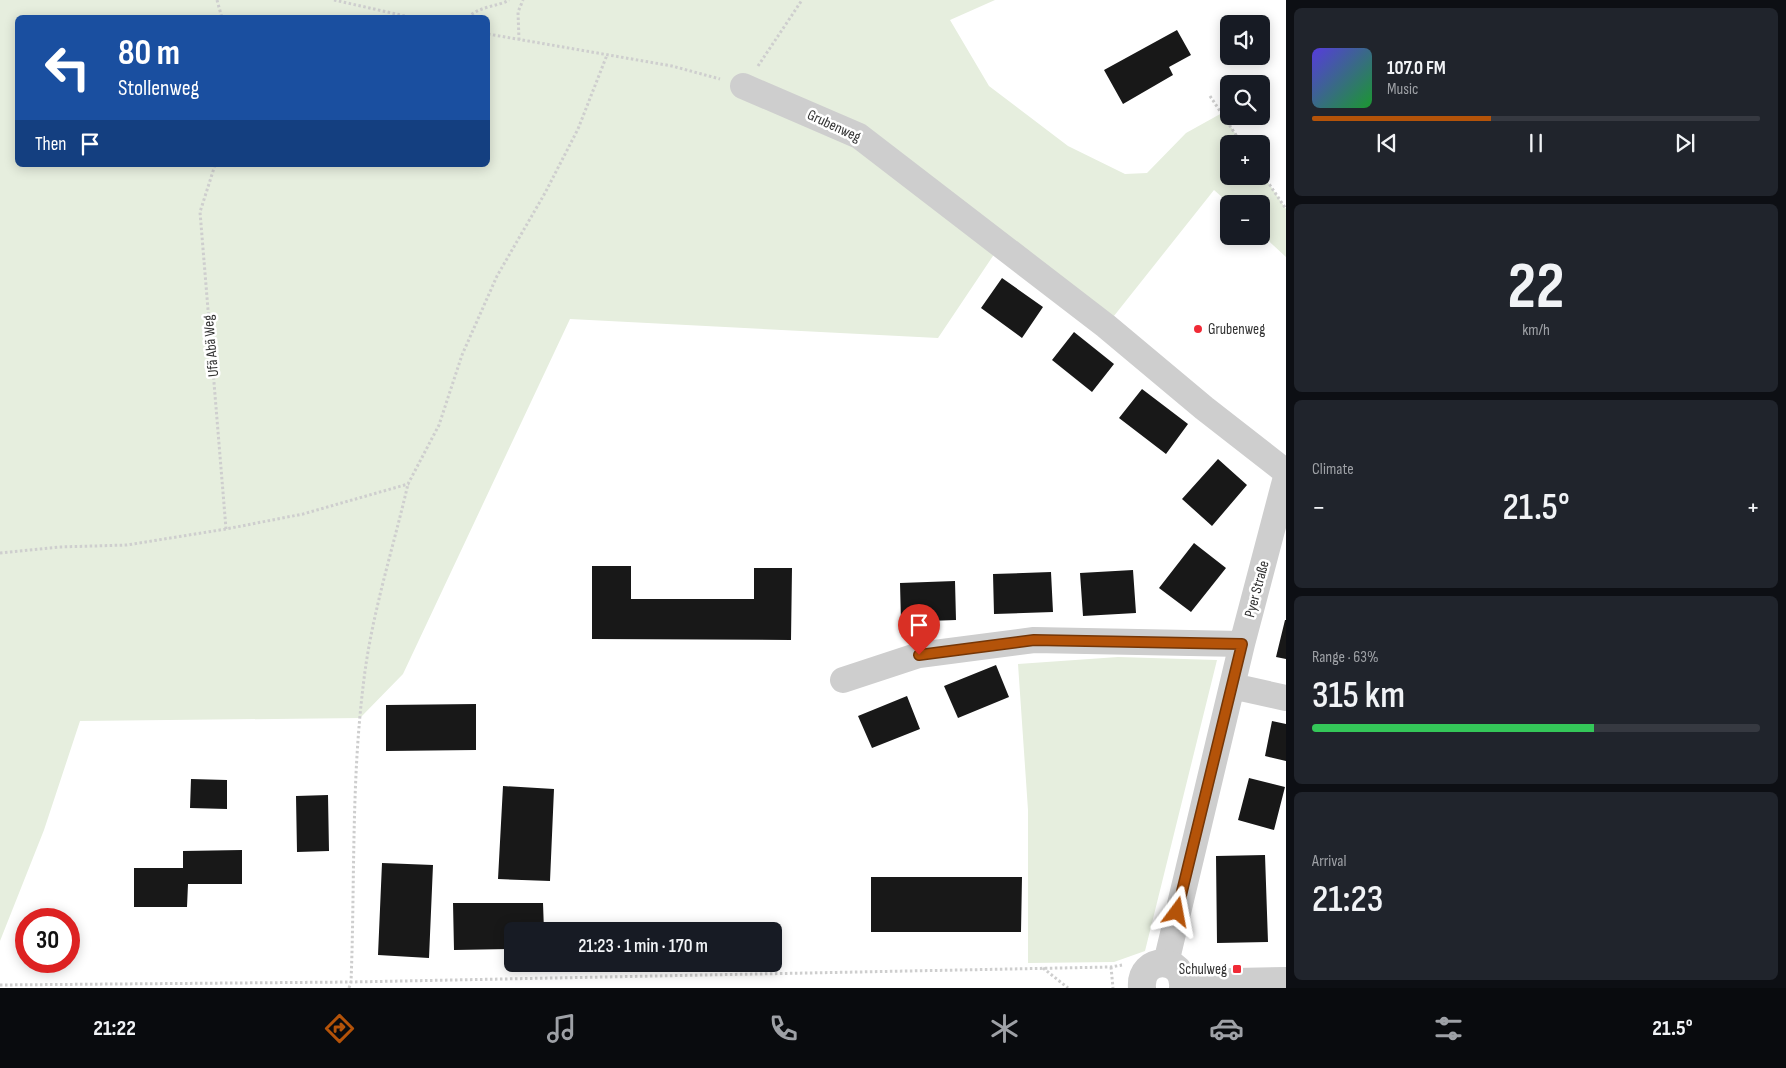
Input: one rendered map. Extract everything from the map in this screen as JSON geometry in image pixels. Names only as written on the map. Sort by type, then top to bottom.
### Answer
[{"type":"street","name":"Grubenweg","points":[[743,86],[859,136],[1106,326],[1204,408],[1286,472]]},
{"type":"street","name":"Pyer Straße","points":[[1177,978],[1232,686],[1286,477]]},
{"type":"street","points":[[843,680],[919,655],[1034,640],[1242,644]]},
{"type":"street","points":[[1232,686],[1286,698]]},
{"type":"street","points":[[1142,988],[1143,976],[1146,970],[1158,963],[1177,978],[1286,981]]},
{"type":"path","points":[[217,0],[221,15]]},
{"type":"path","points":[[334,0],[401,15]]},
{"type":"path","points":[[472,15],[478,10],[510,0]]},
{"type":"path","points":[[519,40],[518,12],[522,0]]},
{"type":"path","points":[[490,34],[672,66],[743,86],[785,28],[802,0]]},
{"type":"path","points":[[349,988],[351,982],[354,906],[358,738],[364,678],[372,622],[408,484],[439,426],[462,355],[497,276],[545,193],[578,129],[607,55]]},
{"type":"path","points":[[1210,96],[1236,135]]},
{"type":"path","name":"Ufä Abä Weg","points":[[214,167],[200,212],[226,529]]},
{"type":"path","points":[[1270,185],[1286,209]]},
{"type":"path","points":[[0,552],[59,547],[127,546],[303,514],[408,484]]},
{"type":"path","points":[[0,985],[351,982],[1111,967],[1128,964]]},
{"type":"path","points":[[1111,967],[1112,988]]},
{"type":"path","points":[[1043,968],[1068,988]]},
{"type":"green space","points":[[0,0],[995,0],[950,20],[989,86],[1068,146],[1125,174],[1147,173],[1186,133],[1220,114],[1220,125],[1230,125],[1236,135],[1220,135],[1220,185],[1270,185],[1286,209],[1286,257],[1270,242],[1270,195],[1220,195],[1214,190],[1106,326],[1001,244],[938,338],[570,319],[403,674],[360,718],[80,721],[44,830],[0,941]]},
{"type":"green space","points":[[1118,657],[1217,660],[1145,951],[1114,962],[1028,963],[1028,810],[1018,664]]},
{"type":"building","points":[[1177,30],[1191,55],[1169,67],[1173,75],[1123,104],[1104,70]]},
{"type":"building","points":[[1002,278],[1043,307],[1022,338],[981,308]]},
{"type":"building","points":[[1074,332],[1114,364],[1092,392],[1052,360]]},
{"type":"building","points":[[1142,389],[1188,424],[1166,454],[1119,418]]},
{"type":"building","points":[[1218,459],[1247,485],[1212,526],[1182,499]]},
{"type":"building","points":[[1194,543],[1226,568],[1191,612],[1159,588]]},
{"type":"building","points":[[592,566],[631,566],[631,599],[754,599],[754,568],[792,568],[791,640],[592,639]]},
{"type":"building","points":[[1133,570],[1136,613],[1083,616],[1080,573]]},
{"type":"building","points":[[1051,572],[1053,612],[994,614],[993,574]]},
{"type":"building","points":[[955,581],[956,620],[901,622],[900,583]]},
{"type":"building","points":[[1286,620],[1286,659],[1276,657]]},
{"type":"building","points":[[996,665],[1009,697],[958,718],[944,686]]},
{"type":"building","points":[[907,696],[920,729],[872,748],[858,716]]},
{"type":"building","points":[[476,704],[476,750],[386,751],[386,705]]},
{"type":"building","points":[[1272,721],[1286,724],[1286,761],[1265,756]]},
{"type":"building","points":[[1249,778],[1285,787],[1274,830],[1238,820]]},
{"type":"building","points":[[191,779],[227,780],[227,809],[190,808]]},
{"type":"building","points":[[503,786],[554,789],[550,881],[498,879]]},
{"type":"building","points":[[328,795],[329,851],[297,852],[296,796]]},
{"type":"building","points":[[242,850],[242,884],[188,884],[187,907],[134,907],[134,868],[183,868],[183,851]]},
{"type":"building","points":[[1265,855],[1268,942],[1217,943],[1216,856]]},
{"type":"building","points":[[382,863],[433,865],[429,958],[378,955]]},
{"type":"building","points":[[871,877],[1022,877],[1021,932],[871,932]]},
{"type":"building","points":[[453,903],[543,903],[544,922],[504,922],[504,949],[454,950]]},
{"type":"place","name":"Grubenweg","points":[[1198,329]]},
{"type":"place","name":"Schulweg","points":[[1237,969]]},
{"type":"route","points":[[919,655],[1034,640],[1242,644],[1177,912]]}]
